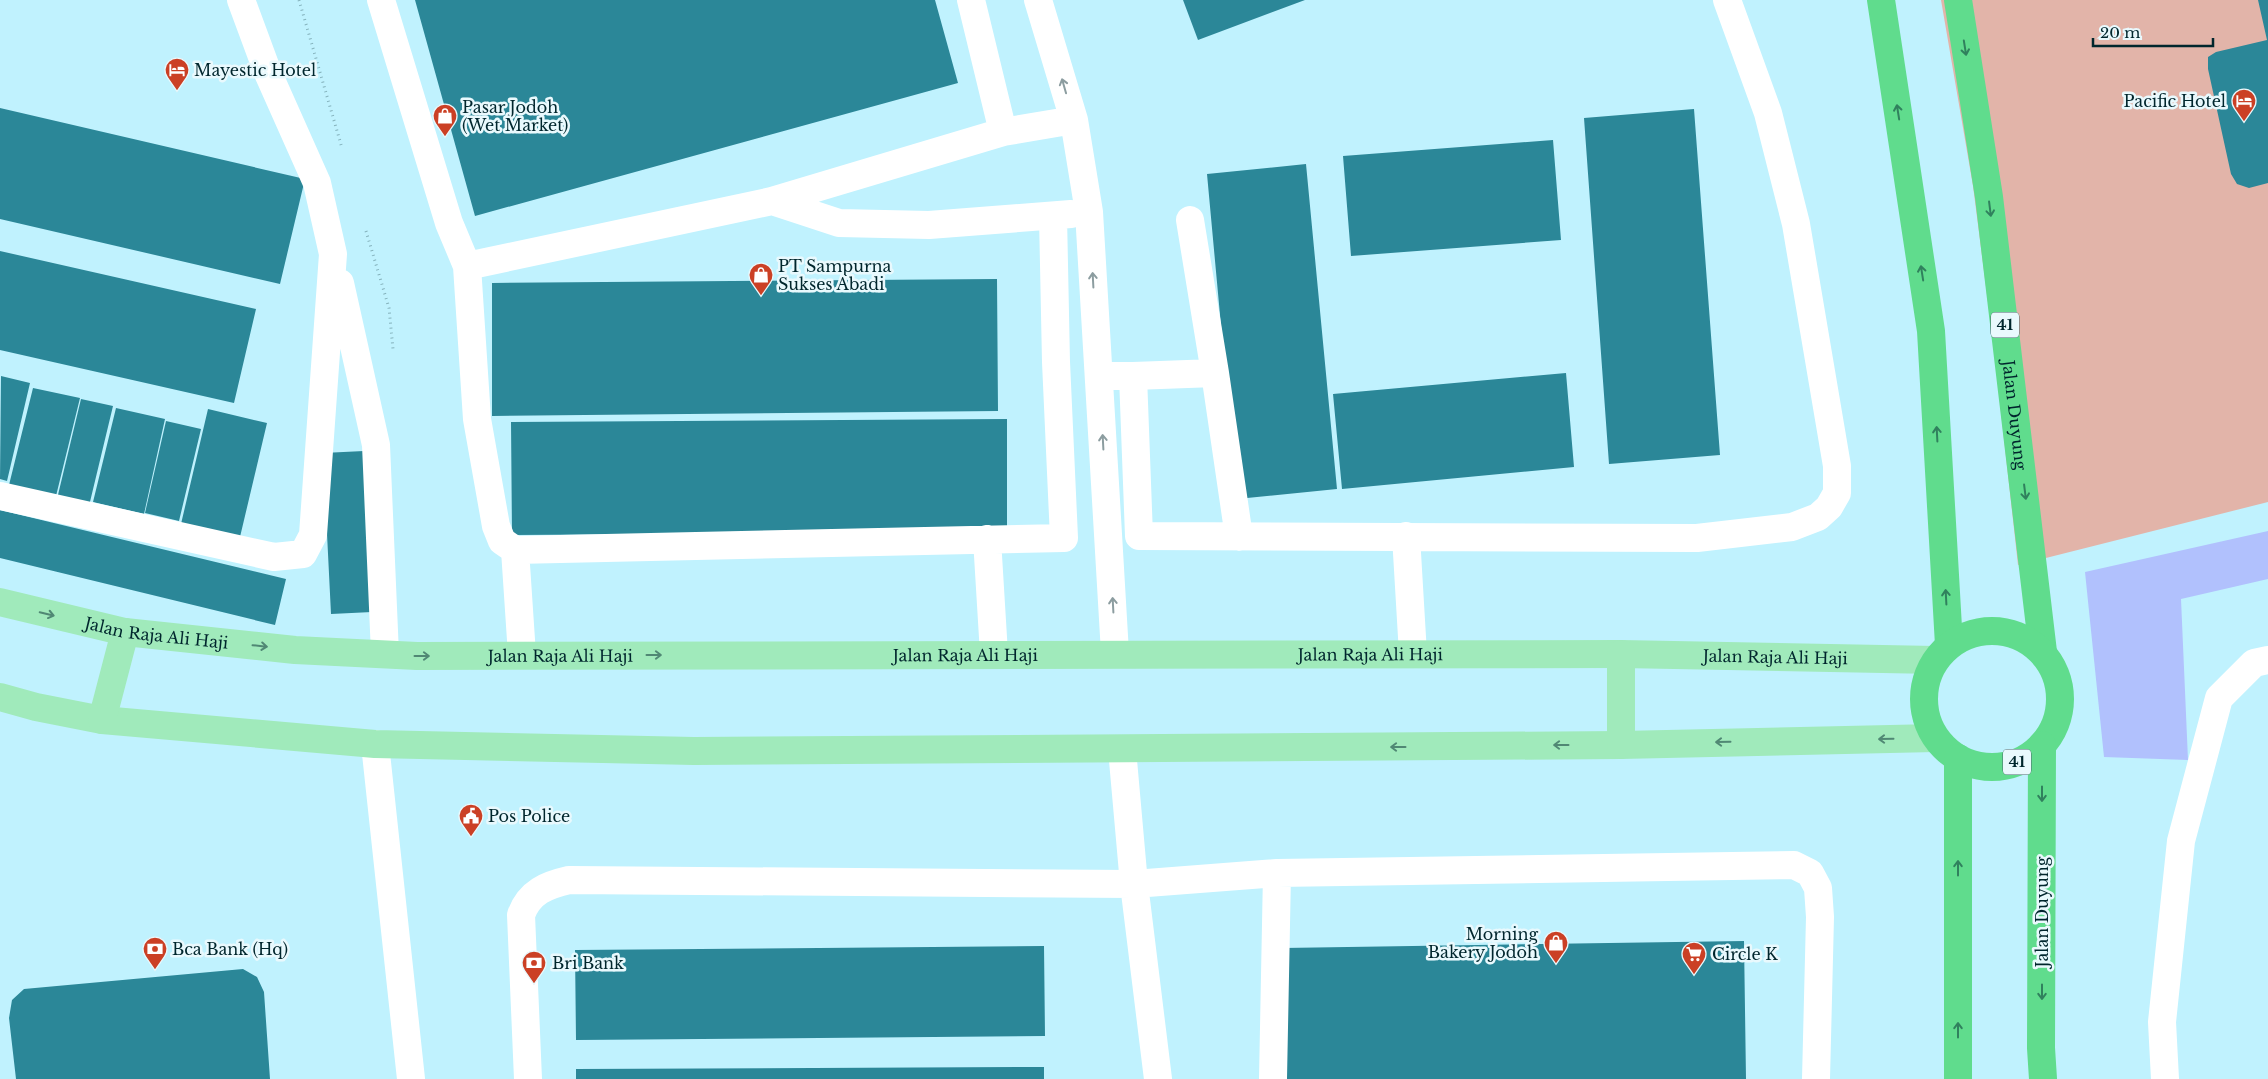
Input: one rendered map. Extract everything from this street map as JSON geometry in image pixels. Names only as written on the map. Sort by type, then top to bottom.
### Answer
[{"type":"highway","name":"41","points":[[1881,0],[1931,331],[1942,653]]},
{"type":"highway","name":"Jalan Duyung","points":[[1958,0],[1989,197],[2043,652]]},
{"type":"highway","name":"41","points":[[1987,631],[2008,632],[2027,640],[2043,652],[2054,669],[2060,688],[2060,709],[2054,729],[2042,745],[2026,758],[2007,766],[1987,767],[1967,763],[1949,752],[1935,738],[1926,719],[1923,699],[1926,678],[1942,653],[1967,635],[1987,631]]},
{"type":"highway","name":"Jalan Duyung","points":[[2042,745],[2041,1048],[2043,1079]]},
{"type":"highway","points":[[1958,758],[1958,1079]]},
{"type":"main road","name":"Jalan Raja Ali Haji","points":[[0,602],[125,632],[295,650],[417,656],[1116,653],[1942,653]]},
{"type":"main road","points":[[102,720],[125,632]]},
{"type":"main road","points":[[1621,654],[1621,745]]},
{"type":"main road","points":[[0,698],[102,720],[375,744],[694,751],[1621,745],[1935,738]]},
{"type":"street","points":[[241,0],[268,73],[317,183],[376,445],[386,654]]},
{"type":"street","points":[[380,0],[448,223],[467,266],[476,419],[496,526],[502,541],[515,550],[1064,538],[1056,362],[1053,216]]},
{"type":"street","points":[[971,0],[1003,132]]},
{"type":"street","points":[[1038,0],[1074,120],[1089,212],[1116,653]]},
{"type":"street","points":[[1133,376],[1140,536],[1697,538],[1792,527],[1818,517],[1829,507],[1838,493],[1837,466],[1796,224],[1768,113],[1728,0]]},
{"type":"street","points":[[467,266],[772,201],[1003,132],[1074,120]]},
{"type":"street","points":[[772,201],[839,223],[929,225],[1089,212]]},
{"type":"street","points":[[1190,220],[1239,537]]},
{"type":"street","points":[[0,496],[274,557],[303,554],[313,535],[333,254]]},
{"type":"street","points":[[1099,376],[1215,372]]},
{"type":"street","points":[[1406,536],[1412,654]]},
{"type":"street","points":[[987,539],[994,654]]},
{"type":"street","points":[[515,550],[522,656]]},
{"type":"street","points":[[2164,1079],[2162,1022],[2180,841],[2219,698],[2254,664],[2268,660]]},
{"type":"street","points":[[375,744],[411,1079]]},
{"type":"street","points":[[1122,749],[1134,884],[1158,1079]]},
{"type":"street","points":[[528,1079],[520,915],[530,898],[549,885],[569,880],[1134,884],[1277,873],[1794,865],[1810,873],[1818,888],[1820,916],[1816,1079]]},
{"type":"street","points":[[1273,1079],[1277,873]]},
{"type":"shaded area","points":[[1941,0],[2268,0],[2268,502],[2018,565],[1994,349],[1973,186]]},
{"type":"water","points":[[2268,531],[2268,579],[2181,599],[2188,760],[2104,757],[2085,572]]},
{"type":"building","points":[[415,0],[935,0],[958,83],[475,216]]},
{"type":"building","points":[[1183,0],[1305,0],[1198,40]]},
{"type":"building","name":"Pacific Hotel","points":[[2258,0],[2268,0],[2268,183],[2249,188],[2237,184],[2231,174],[2208,69],[2208,57],[2216,52],[2267,40]]},
{"type":"building","points":[[0,108],[305,179],[280,284],[0,219]]},
{"type":"building","points":[[1694,109],[1720,455],[1609,464],[1584,118]]},
{"type":"building","points":[[1553,140],[1561,240],[1351,256],[1343,156]]},
{"type":"building","points":[[1306,164],[1337,489],[1237,499],[1207,174]]},
{"type":"building","points":[[0,251],[256,309],[234,403],[0,350]]},
{"type":"building","points":[[997,279],[998,411],[492,416],[492,283]]},
{"type":"building","points":[[1566,373],[1574,467],[1342,489],[1333,394]]},
{"type":"building","points":[[1,376],[30,383],[7,481],[0,479]]},
{"type":"building","points":[[33,388],[80,398],[56,496],[9,485]]},
{"type":"building","points":[[81,399],[113,406],[89,506],[57,499]]},
{"type":"building","points":[[116,408],[165,419],[144,514],[93,502]]},
{"type":"building","points":[[208,409],[267,423],[240,537],[181,524]]},
{"type":"building","points":[[1007,419],[1007,532],[512,535],[511,422]]},
{"type":"building","points":[[166,421],[201,429],[179,521],[145,513]]},
{"type":"building","points":[[364,451],[372,612],[331,614],[323,453]]},
{"type":"building","points":[[0,510],[286,579],[275,625],[0,558]]},
{"type":"building","points":[[1744,941],[1746,1079],[1284,1079],[1283,948]]},
{"type":"building","points":[[1044,946],[1045,1036],[576,1040],[575,950]]},
{"type":"building","points":[[243,969],[257,977],[264,992],[270,1079],[16,1079],[9,1018],[12,1000],[24,989]]},
{"type":"building","points":[[1044,1067],[1044,1079],[576,1079],[576,1069]]},
{"type":"place","name":"Mayestic Hotel","points":[[177,91]]},
{"type":"place","name":"Pacific Hotel","points":[[2244,122]]},
{"type":"place","name":"Pasar Jodoh (Wet Market)","points":[[445,137]]},
{"type":"place","name":"PT Sampurna Sukses Abadi","points":[[761,296]]},
{"type":"place","name":"Pos Police","points":[[471,837]]},
{"type":"place","name":"Morning Bakery Jodoh","points":[[1556,964]]},
{"type":"place","name":"Bca Bank (Hq)","points":[[155,970]]},
{"type":"place","name":"Circle K","points":[[1694,975]]},
{"type":"place","name":"Bri Bank","points":[[534,984]]}]
